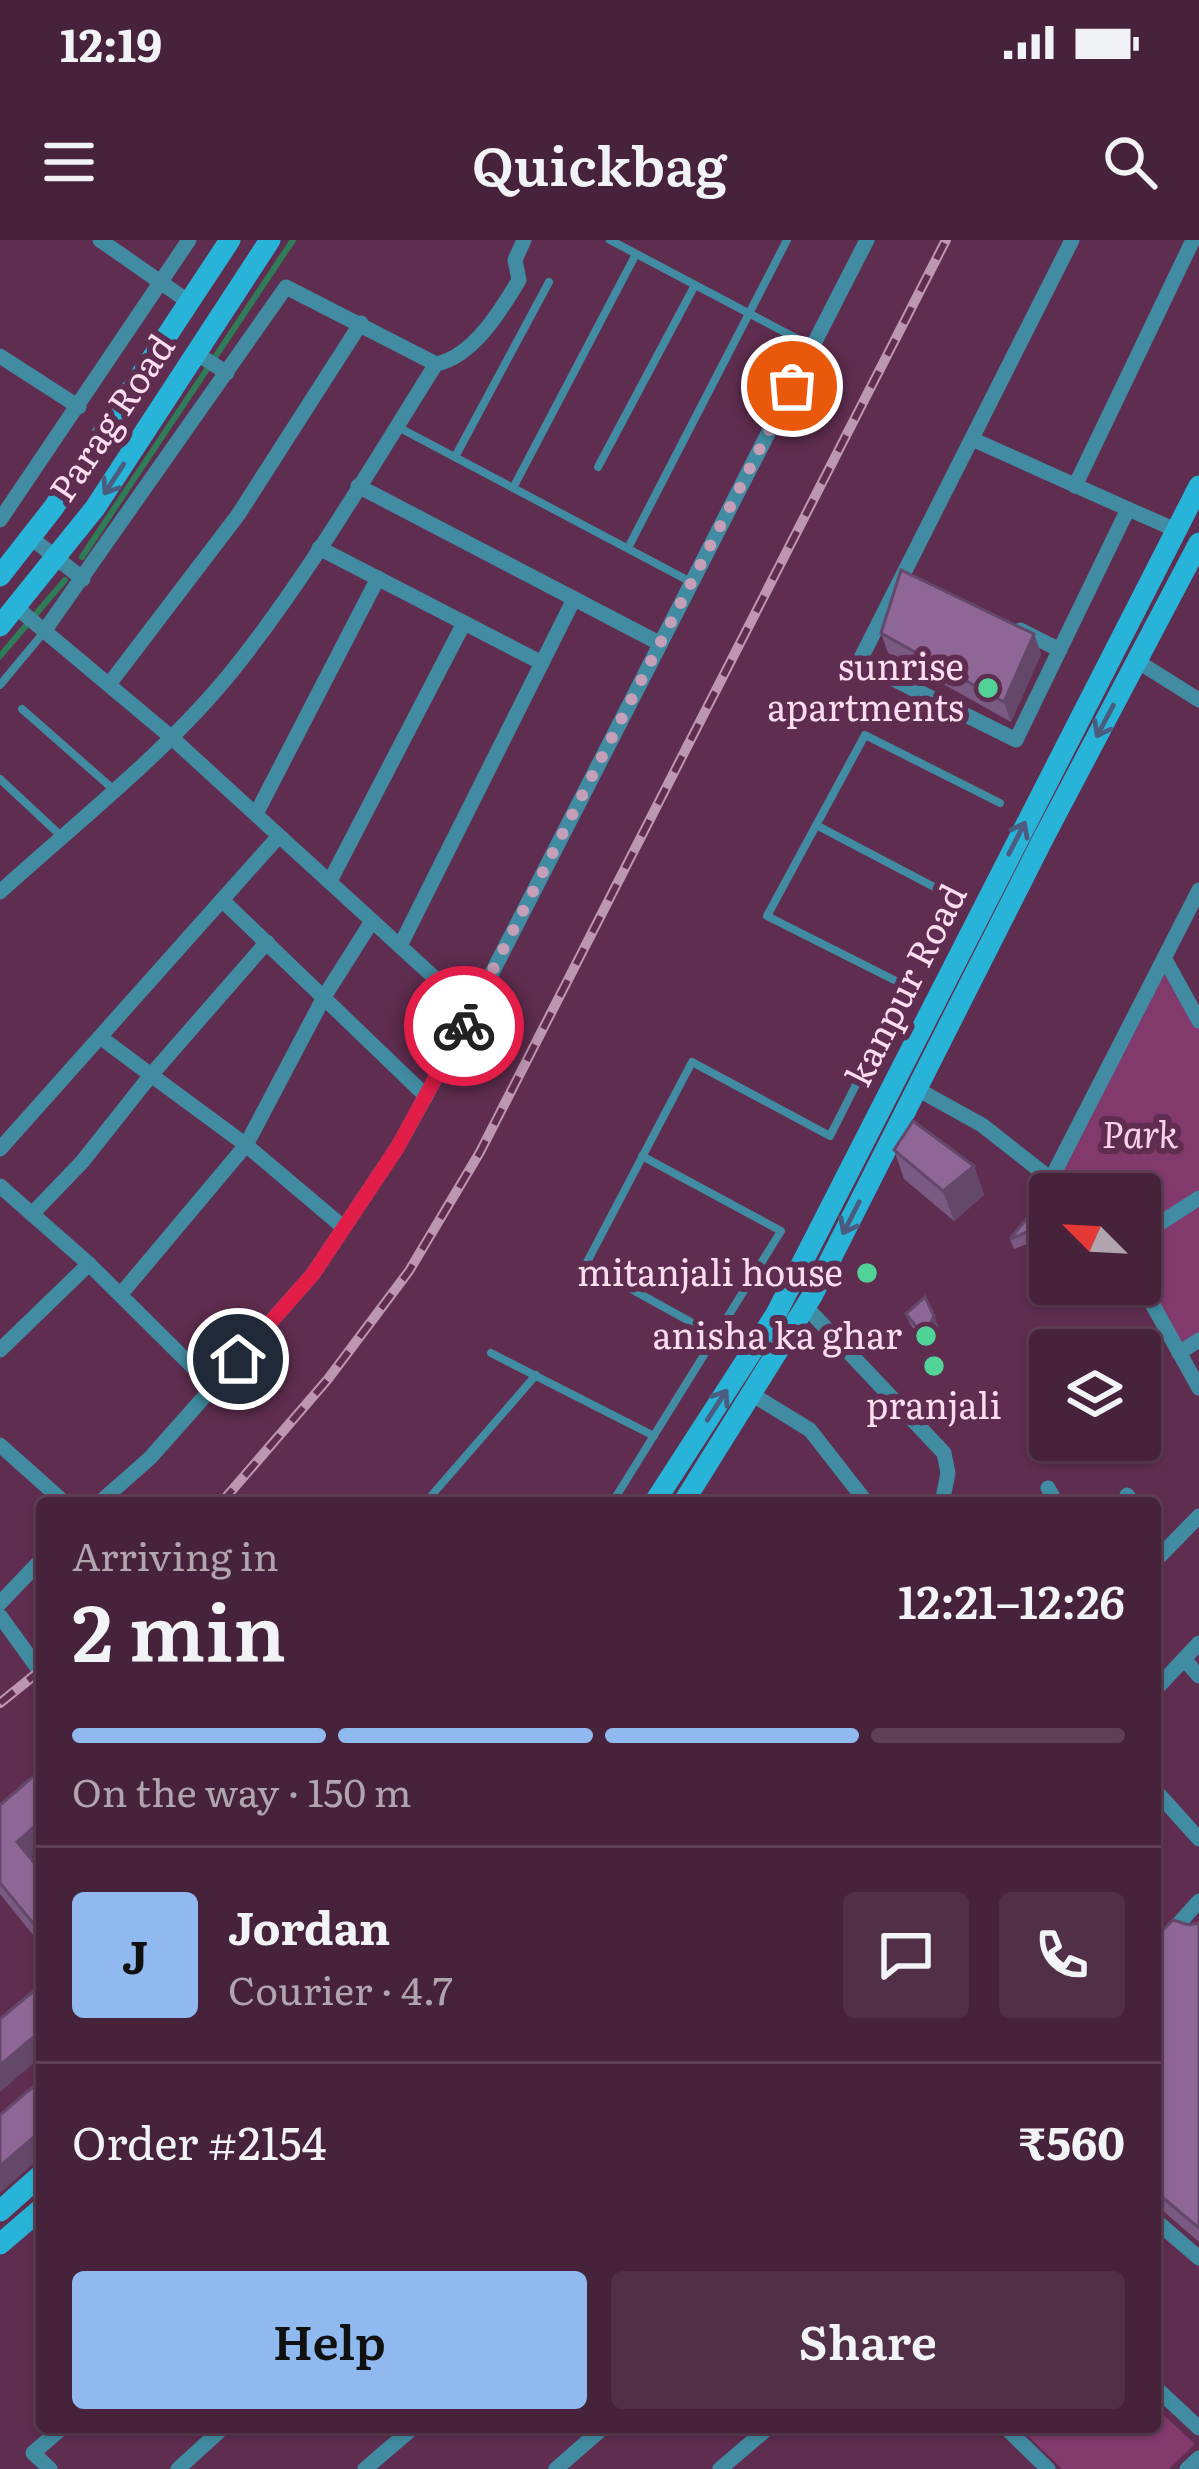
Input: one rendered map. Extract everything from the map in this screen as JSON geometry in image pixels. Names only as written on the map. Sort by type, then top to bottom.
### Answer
[{"type":"street","points":[[100,240],[189,302]]},
{"type":"street","points":[[0,520],[189,240]]},
{"type":"street","name":"Parag Road","points":[[0,576],[230,240]]},
{"type":"street","name":"Parag Road","points":[[0,626],[95,508],[270,240]]},
{"type":"street","points":[[45,630],[286,287],[436,364],[451,361],[501,310],[519,280],[515,260],[524,240]]},
{"type":"street","points":[[106,1497],[150,1458],[313,1274],[397,1148],[472,1012],[867,240]]},
{"type":"street","points":[[1072,240],[859,662],[1016,740],[1128,509]]},
{"type":"street","points":[[1076,486],[1193,240]]},
{"type":"street","points":[[110,683],[238,514],[361,323]]},
{"type":"street","points":[[196,353],[227,373]]},
{"type":"street","points":[[0,356],[79,407]]},
{"type":"street","points":[[0,892],[172,737],[232,671],[319,548],[436,364]]},
{"type":"street","points":[[972,439],[1176,530]]},
{"type":"street","points":[[358,486],[659,643]]},
{"type":"street","name":"kanpur Road","points":[[658,1497],[776,1315],[1199,486]]},
{"type":"street","points":[[30,537],[82,579]]},
{"type":"street","points":[[687,1497],[806,1306],[1199,543]]},
{"type":"street","points":[[319,548],[542,663]]},
{"type":"street","points":[[904,572],[925,582]]},
{"type":"street","points":[[256,814],[378,578]]},
{"type":"street","points":[[400,946],[574,599]]},
{"type":"street","points":[[17,608],[172,737],[472,1012]]},
{"type":"street","points":[[1005,622],[1060,650]]},
{"type":"street","points":[[329,881],[464,623]]},
{"type":"street","points":[[1137,661],[1199,700]]},
{"type":"street","points":[[0,1149],[279,836]]},
{"type":"street","points":[[1054,1173],[1192,916],[1199,890]]},
{"type":"street","points":[[222,900],[426,1096]]},
{"type":"street","points":[[121,1294],[246,1145],[324,997],[372,921]]},
{"type":"street","points":[[32,1214],[82,1162],[267,942]]},
{"type":"street","points":[[1166,961],[1199,1021]]},
{"type":"street","points":[[100,1036],[246,1145],[343,1227]]},
{"type":"street","points":[[905,1060],[921,1080],[1043,1173]]},
{"type":"street","points":[[855,1157],[876,1169]]},
{"type":"street","points":[[0,1186],[121,1294],[214,1388]]},
{"type":"street","points":[[1161,1222],[1199,1198]]},
{"type":"street","points":[[0,1350],[89,1264]]},
{"type":"street","points":[[1153,1305],[1199,1388]]},
{"type":"street","points":[[806,1306],[944,1453],[948,1473],[942,1497]]},
{"type":"street","points":[[1179,1352],[1199,1340]]},
{"type":"street","points":[[753,1395],[810,1430],[862,1497]]},
{"type":"street","points":[[0,1445],[58,1497]]},
{"type":"street","points":[[1161,1550],[1199,1516]]},
{"type":"street","points":[[0,1603],[36,1565]]},
{"type":"street","points":[[0,1616],[36,1666]]},
{"type":"street","points":[[1161,1684],[1199,1643]]},
{"type":"street","points":[[1184,1659],[1199,1676]]},
{"type":"street","points":[[1161,1797],[1199,1839]]},
{"type":"street","points":[[1161,1943],[1199,1901]]},
{"type":"street","points":[[1176,1926],[1199,1934]]},
{"type":"street","points":[[0,2212],[36,2179]]},
{"type":"street","points":[[0,2244],[36,2213]]},
{"type":"street","points":[[1161,2224],[1199,2258]]},
{"type":"street","points":[[1161,2393],[1199,2428]]},
{"type":"street","points":[[50,2469],[33,2453],[56,2433]]},
{"type":"street","points":[[178,2469],[217,2433]]},
{"type":"street","points":[[365,2469],[406,2433]]},
{"type":"street","points":[[556,2469],[597,2433]]},
{"type":"street","points":[[720,2469],[762,2433]]},
{"type":"street","points":[[1011,2433],[1048,2469]]},
{"type":"street","points":[[1187,2469],[1199,2458]]},
{"type":"lane","points":[[610,240],[812,346]]},
{"type":"lane","points":[[628,548],[787,240]]},
{"type":"lane","points":[[513,488],[636,254]]},
{"type":"lane","points":[[455,457],[549,282]]},
{"type":"lane","points":[[598,467],[695,285]]},
{"type":"lane","points":[[396,426],[691,582]]},
{"type":"lane","points":[[0,685],[45,630]]},
{"type":"lane","points":[[22,709],[112,790]]},
{"type":"lane","points":[[716,1336],[586,1264],[692,1062],[830,1136],[906,986],[767,916],[865,735],[1000,803]]},
{"type":"lane","points":[[0,779],[61,836]]},
{"type":"lane","points":[[816,825],[957,898]]},
{"type":"lane","points":[[616,1497],[781,1232],[642,1156]]},
{"type":"lane","points":[[491,1352],[654,1436]]},
{"type":"lane","points":[[430,1497],[536,1376]]},
{"type":"green space","name":"Park","points":[[1166,961],[1199,1021],[1199,1340],[1179,1353],[1153,1305],[1161,1305],[1161,1173],[1054,1173]]},
{"type":"green space","points":[[1161,2413],[1195,2444],[1169,2469],[1062,2469],[1025,2433],[1161,2433]]},
{"type":"building","name":"sunrise apartments","points":[[901,570],[1034,634],[1004,702],[881,633]]},
{"type":"building","points":[[913,1121],[974,1166],[943,1191],[894,1150]]},
{"type":"building","points":[[1029,1216],[1029,1231],[1010,1239]]},
{"type":"building","points":[[925,1297],[934,1316],[924,1336],[906,1314]]},
{"type":"building","points":[[36,1774],[36,1825],[17,1842],[36,1865],[36,1927],[0,1883],[0,1805]]},
{"type":"building","points":[[1173,1920],[1199,1923],[1199,2228],[1161,2196],[1161,1932]]},
{"type":"building","points":[[36,1989],[36,2035],[0,2065],[0,2019]]},
{"type":"building","points":[[36,2084],[36,2135],[0,2166],[0,2115]]},
{"type":"waterway","points":[[82,557],[293,240]]},
{"type":"waterway","points":[[0,656],[65,580]]},
{"type":"railway","points":[[226,1497],[328,1379],[409,1271],[480,1152],[946,240]]},
{"type":"railway","points":[[0,1703],[36,1674]]},
{"type":"way so far","points":[[464,1026],[792,386]]},
{"type":"place","name":"sunrise apartments","points":[[988,688]]},
{"type":"place","name":"mitanjali house","points":[[867,1273]]},
{"type":"place","name":"anisha ka ghar","points":[[926,1336]]},
{"type":"place","name":"pranjali","points":[[934,1366]]},
{"type":"route","points":[[238,1359],[313,1274],[397,1148],[464,1026]]}]
